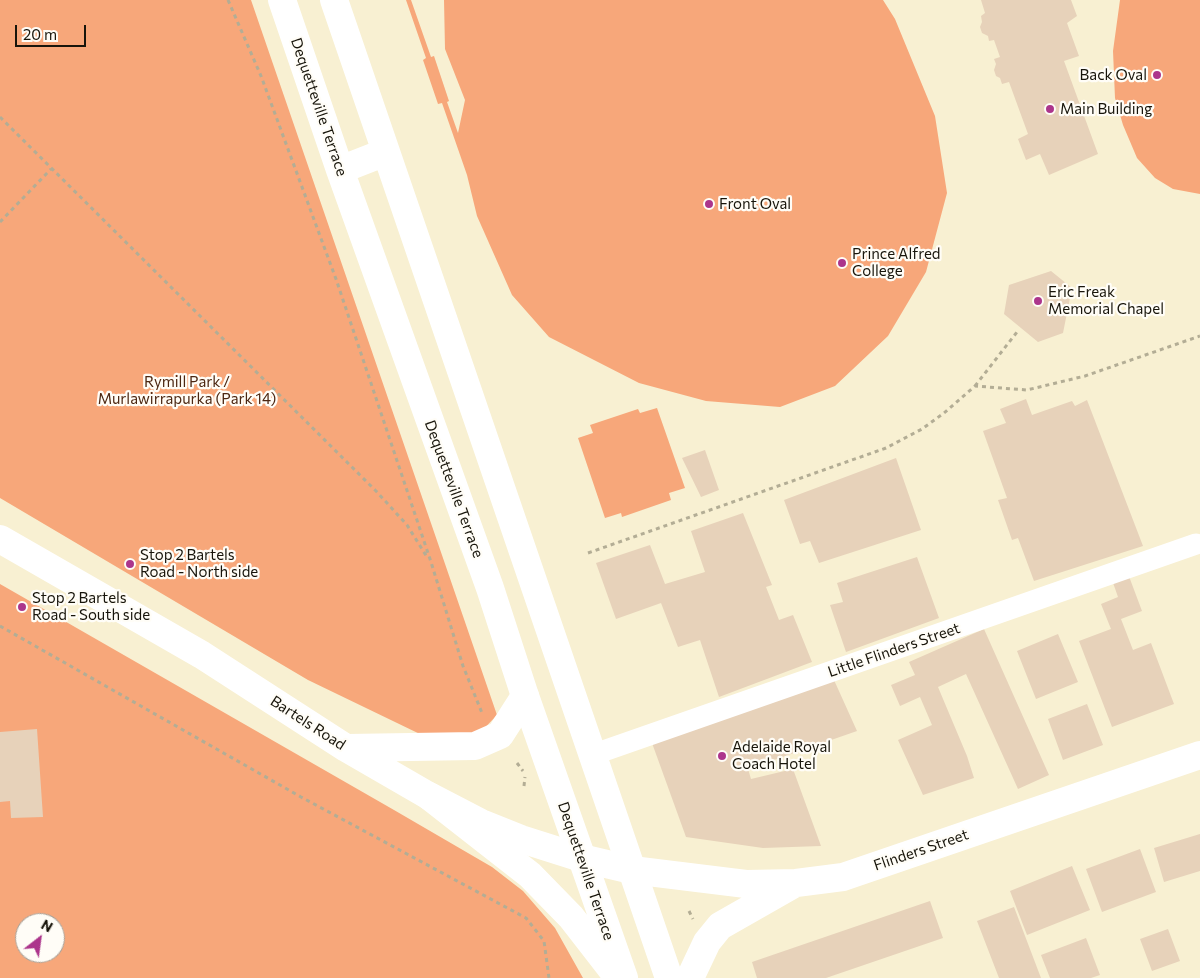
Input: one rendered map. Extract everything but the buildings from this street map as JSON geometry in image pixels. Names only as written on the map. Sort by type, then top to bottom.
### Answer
[{"type":"main road","name":"Dequetteville Terrace","points":[[282,0],[340,170],[490,588],[525,696],[624,978]]},
{"type":"main road","points":[[334,0],[669,978]]},
{"type":"main road","points":[[340,170],[386,152]]},
{"type":"main road","name":"Bartels Road","points":[[0,539],[202,655],[346,748],[429,796],[481,823],[521,839],[582,858],[632,870]]},
{"type":"main road","points":[[346,748],[475,746],[500,735],[525,696]]},
{"type":"main road","name":"Flinders Street","points":[[632,870],[746,884],[796,883],[843,877],[1200,755]]},
{"type":"main road","points":[[429,796],[530,874],[571,917],[618,978]]},
{"type":"main road","points":[[690,978],[707,942],[720,926],[796,883]]},
{"type":"street","name":"Little Flinders Street","points":[[592,755],[1196,544]]},
{"type":"path","points":[[228,0],[261,76],[336,279],[463,666],[483,715]]},
{"type":"path","points":[[0,117],[376,491],[408,525],[430,562]]},
{"type":"path","points":[[0,222],[51,169]]},
{"type":"path","points":[[588,553],[886,448],[922,430],[975,386],[1018,332]]},
{"type":"path","points":[[975,386],[1027,390],[1085,376],[1200,336]]},
{"type":"path","points":[[0,626],[301,797],[526,918],[544,941],[549,978]]},
{"type":"path","points":[[517,764],[525,775],[524,786]]},
{"type":"green space","name":"Rymill Park / Murlawirrapurka (Park 14)","points":[[0,0],[251,0],[497,715],[478,735],[424,736],[308,680],[0,498]]},
{"type":"green space","name":"Front Oval","points":[[406,0],[411,0],[431,57],[434,56],[458,133],[465,100],[445,49],[444,0],[883,0],[895,19],[935,116],[947,193],[926,272],[888,336],[835,386],[780,407],[706,401],[639,383],[549,337],[512,295],[477,216],[467,175],[442,103],[438,104],[423,60],[426,58]]},
{"type":"green space","name":"Back Oval","points":[[1120,0],[1200,0],[1200,194],[1173,189],[1155,178],[1137,158],[1123,125],[1115,98],[1113,51]]},
{"type":"green space","points":[[657,408],[685,488],[669,493],[671,500],[622,517],[621,513],[605,518],[578,438],[593,433],[590,425],[638,409],[640,413]]},
{"type":"green space","points":[[0,584],[492,867],[523,891],[555,928],[583,978],[0,978]]},
{"type":"place","name":"Back Oval","points":[[1157,75]]},
{"type":"place","name":"Main Building","points":[[1050,109]]},
{"type":"place","name":"Front Oval","points":[[709,204]]},
{"type":"place","name":"Prince Alfred College","points":[[842,263]]},
{"type":"place","name":"Eric Freak Memorial Chapel","points":[[1038,301]]},
{"type":"place","name":"Stop 2 Bartels Road - North side","points":[[130,564]]},
{"type":"place","name":"Stop 2 Bartels Road - South side","points":[[22,607]]},
{"type":"place","name":"Adelaide Royal Coach Hotel","points":[[722,756]]}]
